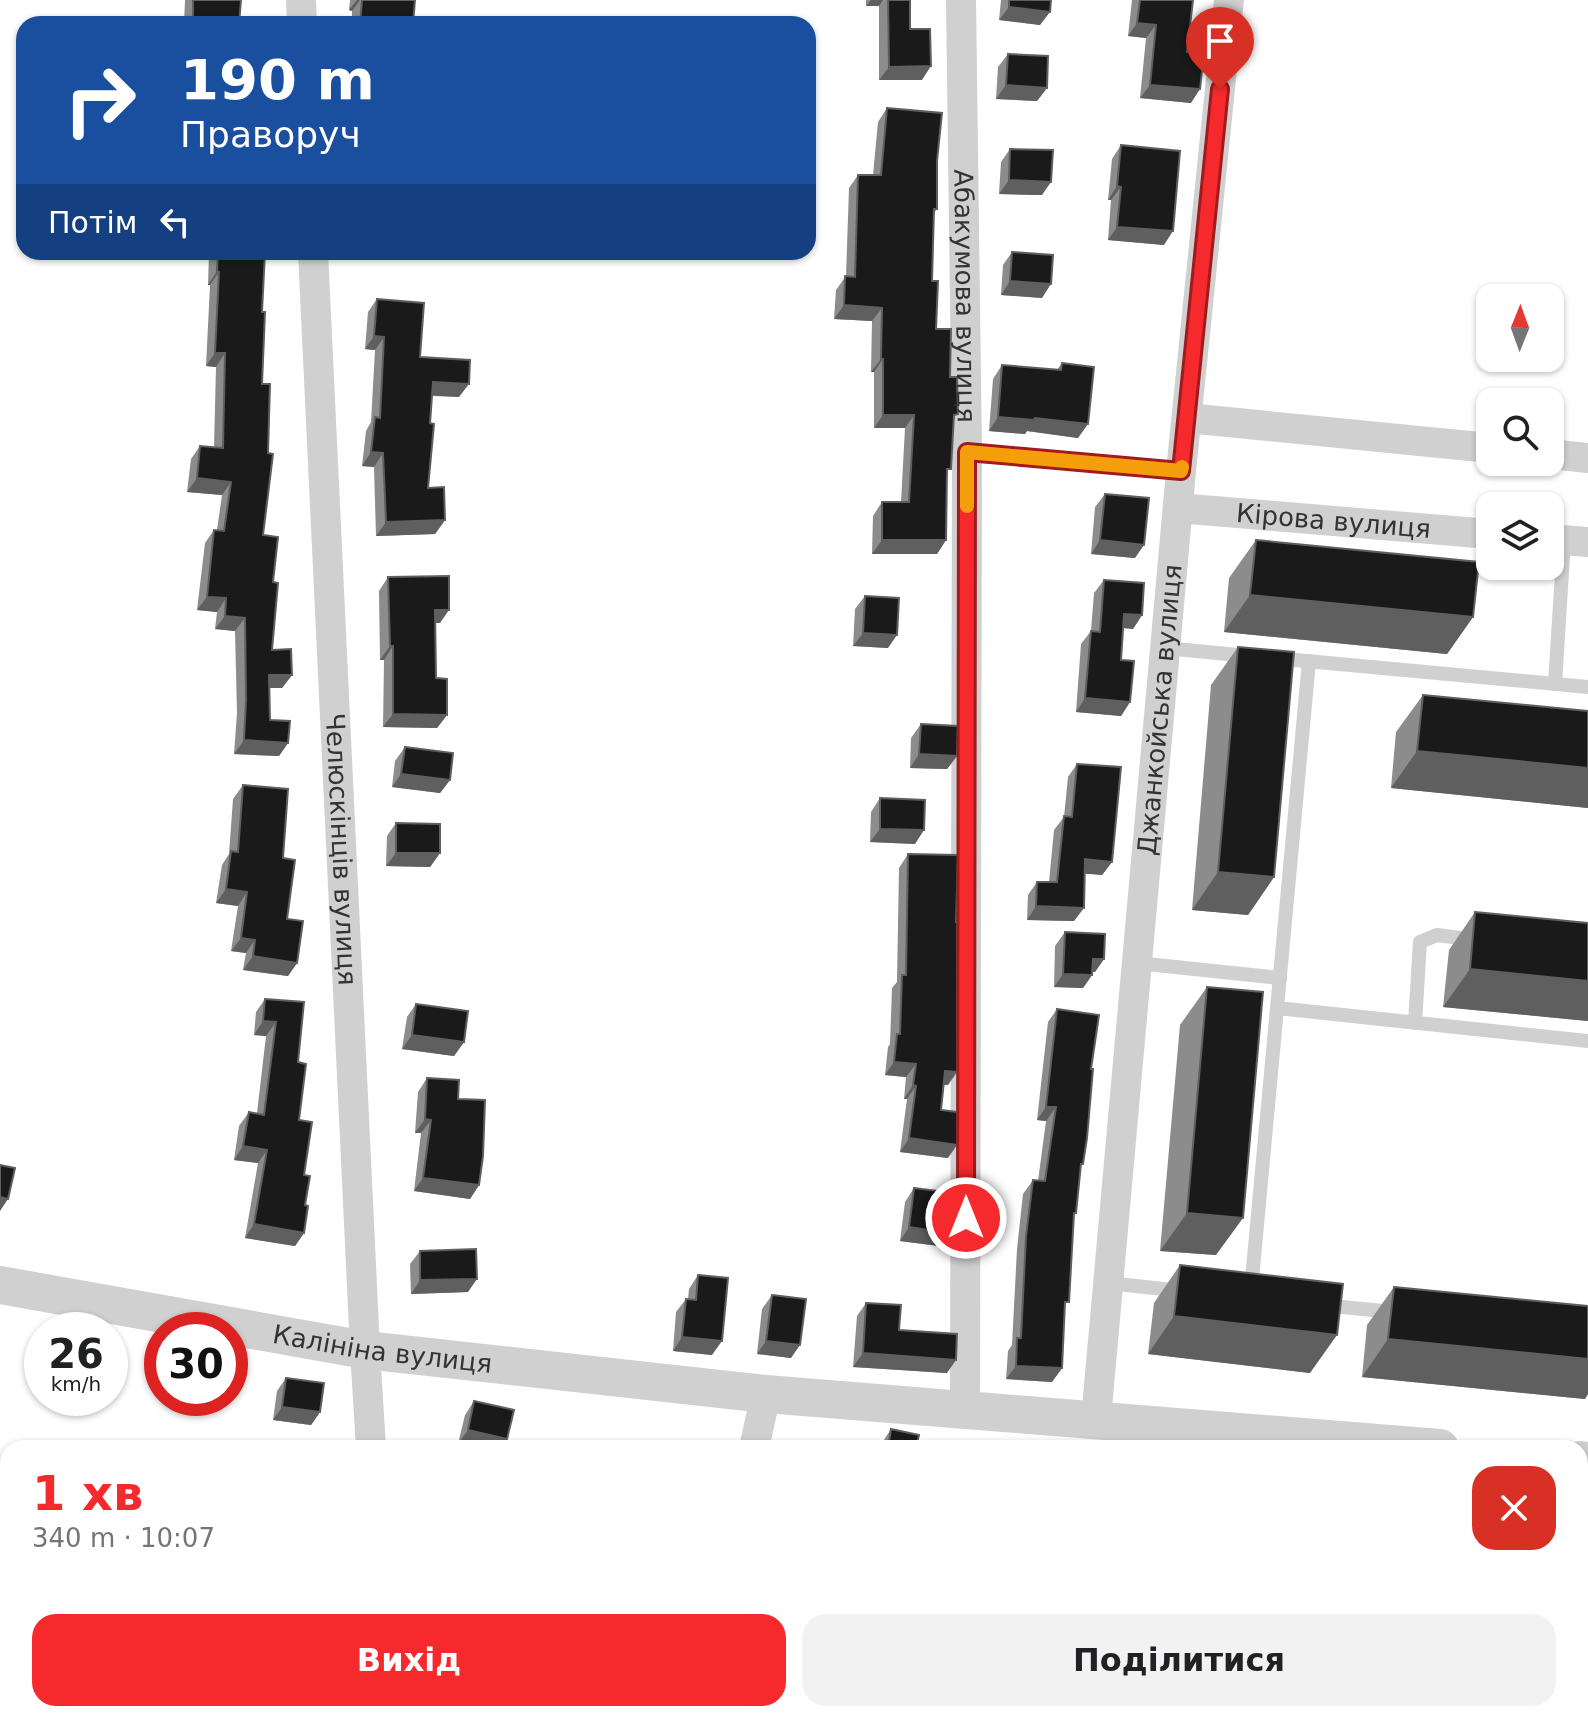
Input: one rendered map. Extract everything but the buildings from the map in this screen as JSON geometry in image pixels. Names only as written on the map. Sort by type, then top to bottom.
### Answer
[{"type":"street","name":"Абакумова вулиця","points":[[961,0],[967,452],[965,1409]]},
{"type":"street","name":"Джанкойська вулиця","points":[[1096,1419],[1181,471],[1229,0]]},
{"type":"street","name":"Челюскінців вулиця","points":[[313,260],[371,1440]]},
{"type":"street","points":[[1187,418],[1476,447]]},
{"type":"street","points":[[1564,455],[1588,458]]},
{"type":"street","name":"Кірова вулиця","points":[[1178,508],[1476,533]]},
{"type":"street","name":"Калініна вулиця","points":[[0,1285],[365,1350],[766,1394],[1096,1419],[1262,1440]]},
{"type":"street","points":[[756,1440],[766,1394]]},
{"type":"lane","points":[[967,452],[1181,471]]},
{"type":"lane","points":[[1555,684],[1567,540]]},
{"type":"lane","points":[[1165,648],[1588,687]]},
{"type":"lane","points":[[1234,1296],[1258,1298],[1277,1008],[1309,661]]},
{"type":"lane","points":[[1415,1023],[1420,942],[1437,935],[1498,942]]},
{"type":"lane","points":[[1137,963],[1280,978]]},
{"type":"lane","points":[[1277,1008],[1588,1041]]},
{"type":"lane","points":[[1108,1283],[1203,1293]]},
{"type":"lane","points":[[1312,1304],[1404,1314]]},
{"type":"slow traffic","points":[[967,506],[967,452],[1181,471],[1182,467]]},
{"type":"route","points":[[966,1218],[967,452],[1181,471],[1220,89]]}]
